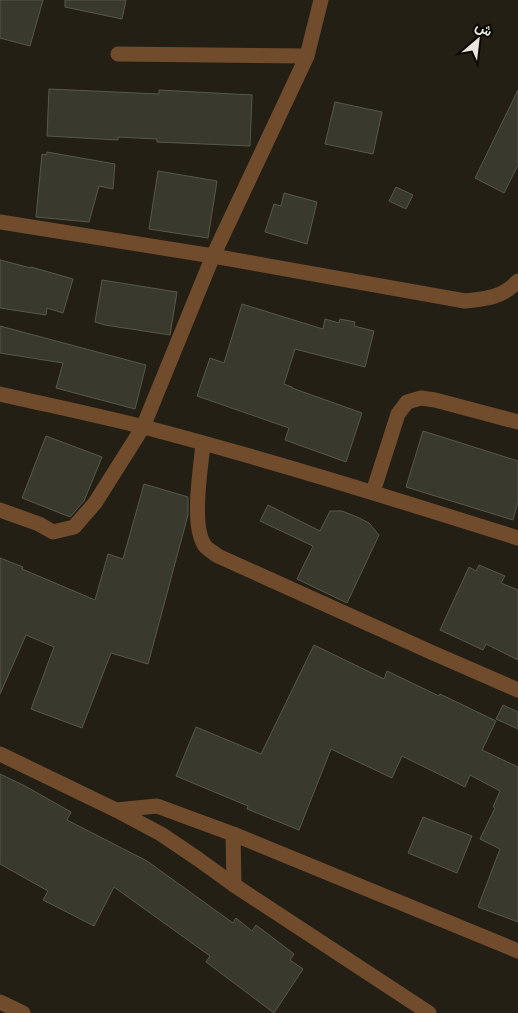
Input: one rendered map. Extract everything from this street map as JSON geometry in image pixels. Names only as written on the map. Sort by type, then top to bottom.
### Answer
[{"type":"street","points":[[0,510],[38,524],[53,532],[74,527],[96,503],[143,427],[214,256],[307,56],[321,0]]},
{"type":"street","points":[[118,54],[307,56]]},
{"type":"street","points":[[0,222],[214,256],[465,301],[485,300],[501,294],[518,280]]},
{"type":"street","points":[[0,394],[143,427],[373,492],[518,538]]},
{"type":"street","points":[[373,492],[398,414],[407,402],[421,398],[435,400],[518,422]]},
{"type":"street","points":[[203,444],[197,519],[199,534],[205,546],[218,556],[518,690]]},
{"type":"street","points":[[0,754],[161,834],[198,858],[234,885],[429,1013]]},
{"type":"street","points":[[116,810],[158,806],[233,834],[518,951]]},
{"type":"street","points":[[233,834],[234,885]]},
{"type":"street","points":[[0,1002],[23,1013]]},
{"type":"building","points":[[0,0],[43,0],[30,46],[0,38]]},
{"type":"building","points":[[65,0],[126,0],[122,19],[65,7]]},
{"type":"building","points":[[49,89],[159,94],[159,90],[252,95],[250,146],[157,142],[157,139],[118,137],[118,140],[47,136]]},
{"type":"building","points":[[518,90],[518,165],[504,193],[475,178]]},
{"type":"building","points":[[335,102],[382,112],[373,154],[325,144]]},
{"type":"building","points":[[47,152],[115,164],[113,189],[99,186],[89,222],[36,217],[42,154],[46,155]]},
{"type":"building","points":[[158,171],[217,181],[208,238],[149,229]]},
{"type":"building","points":[[396,187],[413,195],[406,209],[389,201]]},
{"type":"building","points":[[284,193],[317,202],[307,244],[265,232],[274,204],[281,206]]},
{"type":"building","points":[[0,260],[73,279],[63,313],[47,308],[46,315],[0,308]]},
{"type":"building","points":[[102,280],[177,292],[170,335],[95,322]]},
{"type":"building","points":[[242,304],[323,329],[325,319],[339,323],[340,319],[355,322],[354,326],[374,331],[365,367],[295,349],[284,384],[362,413],[346,462],[285,440],[289,428],[197,396],[210,358],[224,363]]},
{"type":"building","points":[[0,326],[146,365],[135,409],[56,388],[63,363],[0,353]]},
{"type":"building","points":[[423,431],[518,461],[518,502],[513,520],[406,487]]},
{"type":"building","points":[[46,436],[102,457],[84,501],[70,517],[22,498]]},
{"type":"building","points":[[144,484],[188,497],[188,515],[148,664],[111,653],[82,728],[31,709],[54,647],[26,635],[0,694],[0,558],[95,600],[108,554],[123,559]]},
{"type":"building","points":[[268,505],[320,531],[330,511],[342,511],[369,523],[379,535],[347,603],[297,579],[313,546],[260,521]]},
{"type":"building","points":[[479,565],[505,576],[501,583],[518,590],[518,660],[486,644],[483,650],[440,630],[469,567],[476,571]]},
{"type":"building","points":[[314,645],[384,679],[387,671],[496,721],[482,750],[518,767],[518,922],[478,907],[500,849],[480,839],[495,808],[493,807],[500,791],[470,775],[465,787],[402,756],[392,778],[331,749],[299,830],[247,809],[248,806],[176,776],[196,727],[261,754]]},
{"type":"building","points":[[503,705],[518,712],[518,729],[496,719]]},
{"type":"building","points":[[0,774],[71,812],[67,820],[147,861],[233,923],[236,918],[252,931],[256,925],[294,954],[290,960],[303,969],[274,1013],[206,962],[210,956],[114,887],[94,926],[43,900],[48,891],[0,864]]},
{"type":"building","points":[[423,817],[472,836],[457,873],[408,853]]}]
